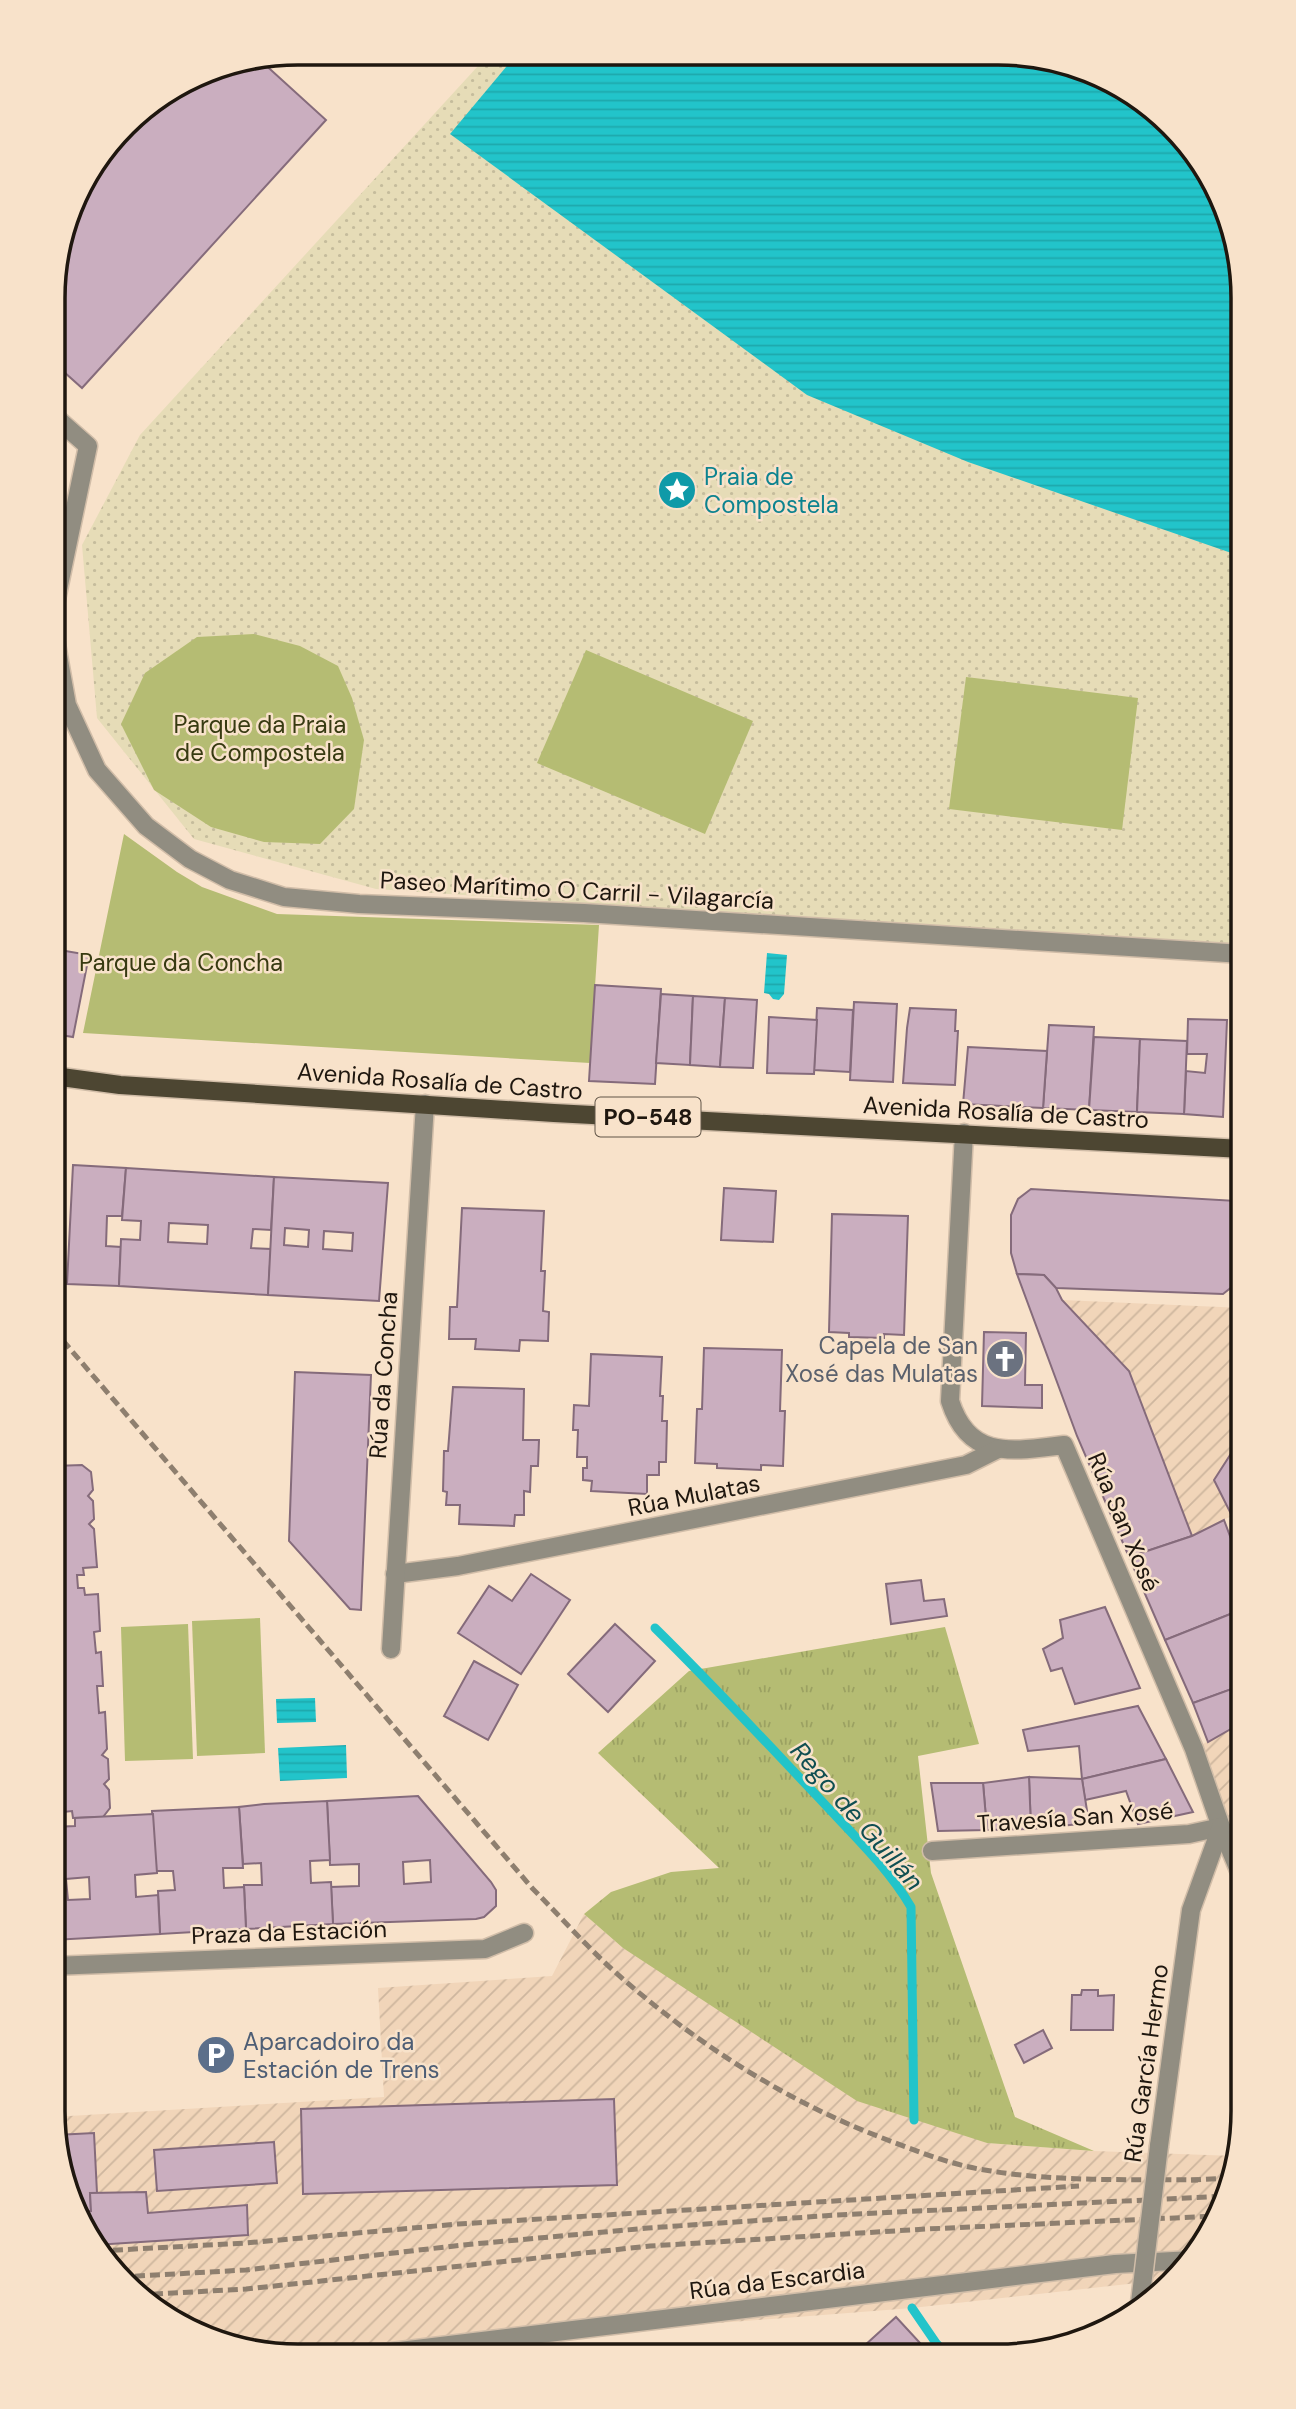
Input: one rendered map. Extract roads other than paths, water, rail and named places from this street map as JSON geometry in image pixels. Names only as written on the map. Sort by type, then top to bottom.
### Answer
[{"type":"main road","name":"Avenida Rosalía de Castro","points":[[65,1078],[120,1085],[425,1104],[1231,1148]]},
{"type":"street","points":[[65,426],[88,446],[65,556]]},
{"type":"street","name":"Paseo Marítimo O Carril - Vilagarcía","points":[[65,694],[67,705],[97,770],[146,826],[190,859],[230,880],[284,897],[359,904],[584,913],[1231,953]]},
{"type":"street","name":"Rúa da Concha","points":[[391,1650],[425,1104]]},
{"type":"street","name":"Rúa San Xosé","points":[[964,1133],[950,1401],[956,1419],[965,1433],[977,1442],[998,1449],[1065,1446],[1194,1749],[1231,1851]]},
{"type":"street","name":"Rúa Mulatas","points":[[395,1574],[458,1566],[870,1486],[967,1465],[998,1449]]},
{"type":"street","name":"Travesía San Xosé","points":[[932,1850],[1189,1834],[1221,1827]]},
{"type":"street","name":"Rúa García Hermo","points":[[1141,2295],[1191,1910],[1221,1827]]},
{"type":"street","name":"Praza da Estación","points":[[65,1966],[485,1949],[524,1933]]},
{"type":"street","name":"Rúa da Escardia","points":[[458,2344],[1101,2266],[1176,2261]]},
{"type":"water","points":[[508,65],[998,65],[1043,69],[1073,77],[1101,89],[1128,104],[1173,144],[1192,168],[1219,223],[1227,253],[1231,298],[1231,553],[968,462],[807,395],[450,134]]},
{"type":"water","points":[[767,953],[787,955],[784,994],[779,1000],[764,993]]},
{"type":"water","points":[[315,1698],[316,1722],[277,1723],[276,1699]]},
{"type":"water","points":[[346,1745],[347,1778],[280,1781],[278,1748]]},
{"type":"waterway","name":"Rego de Guillán","points":[[655,1628],[867,1850],[891,1877],[911,1907],[914,2120]]},
{"type":"waterway","name":"Rego de Guillán","points":[[912,2308],[937,2344]]},
{"type":"railway","points":[[65,1343],[533,1889],[604,1962],[677,2023],[743,2068],[812,2107],[885,2139],[950,2162],[977,2169],[1042,2177],[1198,2180]]},
{"type":"railway","points":[[1191,2180],[1221,2178]]},
{"type":"railway","points":[[111,2250],[246,2243],[458,2224],[1079,2186]]},
{"type":"railway","points":[[133,2276],[246,2270],[463,2245],[648,2228],[837,2215],[1214,2197]]},
{"type":"railway","points":[[154,2294],[246,2289],[650,2246],[926,2229],[1206,2217]]},
{"type":"place","name":"Praia de Compostela","points":[[677,490]]},
{"type":"place","name":"Capela de San Xosé das Mulatas","points":[[1005,1359]]},
{"type":"place","name":"Aparcadoiro da Estación de Trens","points":[[216,2055]]},
{"type":"park label","name":"Parque da Praia de Compostela","points":[[260,738]]},
{"type":"park label","name":"Parque da Concha","points":[[181,962]]}]
